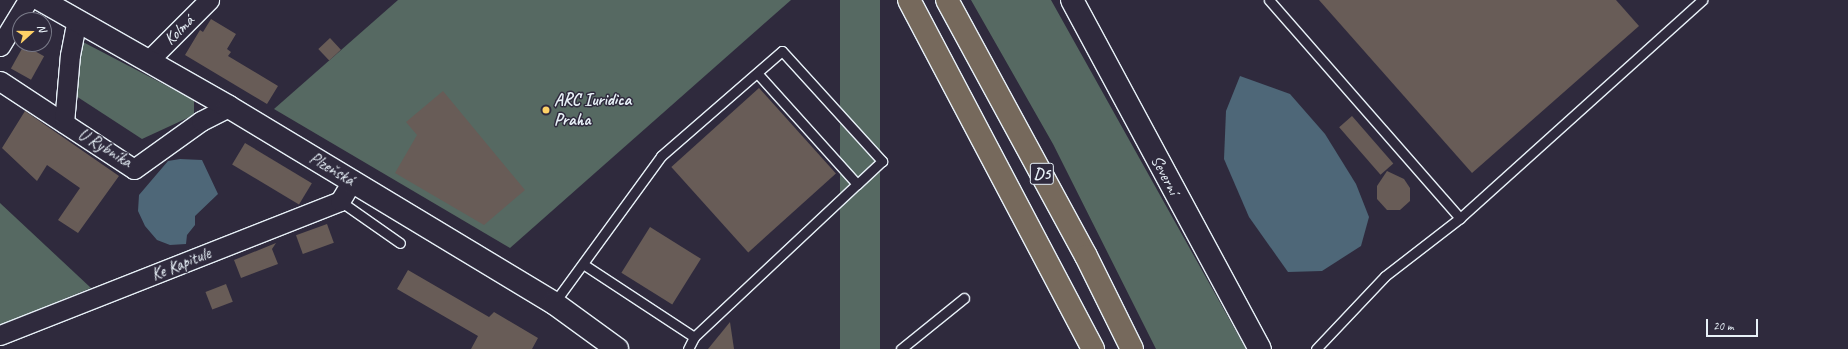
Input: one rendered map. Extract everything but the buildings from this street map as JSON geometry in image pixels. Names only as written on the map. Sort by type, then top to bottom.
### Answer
[{"type":"highway","name":"D5","points":[[909,0],[1093,349]]},
{"type":"highway","name":"D5","points":[[947,0],[1082,249],[1132,349]]},
{"type":"main road","name":"Plzeňská","points":[[41,0],[149,60],[229,107],[554,303],[617,349]]},
{"type":"main road","name":"Severní","points":[[1072,0],[1260,349]]},
{"type":"street","points":[[0,46],[7,25],[28,0]]},
{"type":"street","name":"Kolmá","points":[[149,60],[209,0]]},
{"type":"street","points":[[64,123],[70,55],[77,20]]},
{"type":"street","name":"U Rybníka","points":[[0,81],[134,168],[201,121],[229,107]]},
{"type":"street","points":[[340,201],[352,181]]},
{"type":"street","name":"Ke Kapitule","points":[[0,335],[340,201]]},
{"type":"lane","points":[[1269,0],[1460,218]]},
{"type":"lane","points":[[1316,349],[1385,276],[1460,218],[1702,0]]},
{"type":"lane","points":[[554,303],[662,156],[782,51],[882,161],[694,337],[688,349]]},
{"type":"lane","points":[[757,73],[857,184]]},
{"type":"lane","points":[[340,201],[400,243]]},
{"type":"lane","points":[[584,264],[694,337]]},
{"type":"lane","points":[[901,349],[964,298]]},
{"type":"green space","points":[[398,0],[791,0],[510,248],[274,109]]},
{"type":"green space","points":[[840,0],[880,0],[880,349],[840,349]]},
{"type":"green space","points":[[971,0],[1051,0],[1246,349],[1156,349],[1053,144]]},
{"type":"green space","points":[[83,42],[194,100],[194,115],[142,139],[76,96],[70,77],[75,53]]},
{"type":"green space","points":[[0,203],[91,288],[0,325]]},
{"type":"water","points":[[1240,76],[1290,94],[1325,134],[1356,184],[1369,217],[1361,246],[1322,271],[1288,272],[1249,217],[1224,159],[1226,111]]},
{"type":"water","points":[[180,159],[202,160],[218,194],[195,216],[195,225],[187,235],[186,244],[170,245],[157,240],[145,226],[138,211],[139,195],[168,161]]},
{"type":"place","name":"ARC Iuridica Praha","points":[[546,110]]}]
